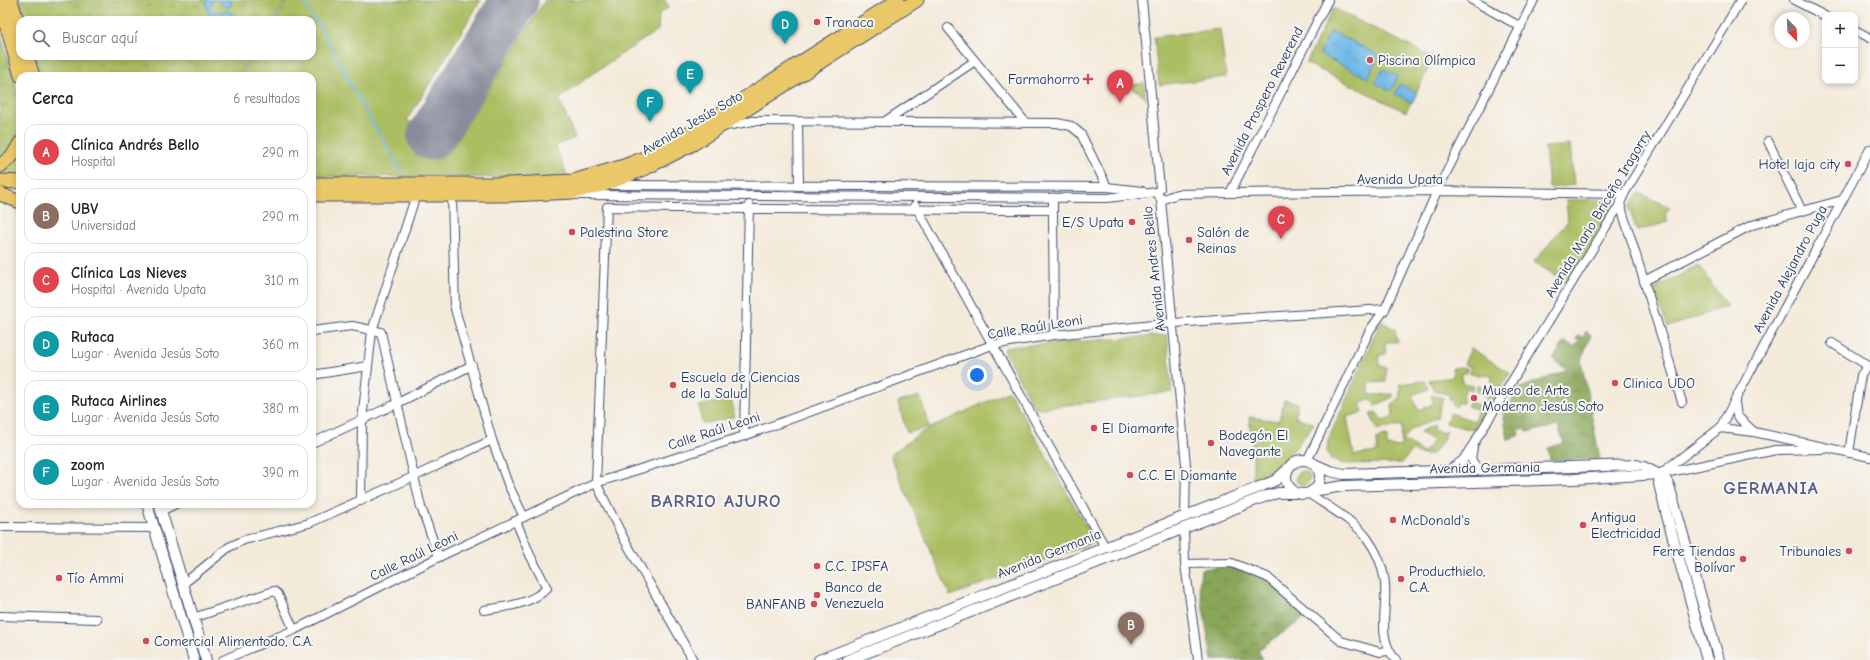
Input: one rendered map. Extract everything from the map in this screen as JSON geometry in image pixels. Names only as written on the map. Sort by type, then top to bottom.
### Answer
[{"type":"main road","points":[[11,0],[16,18]]},
{"type":"main road","name":"Avenida Jesús Soto","points":[[316,184],[524,184],[573,182],[624,166],[669,146],[898,0]]},
{"type":"main road","name":"Avenida Jesús Soto","points":[[316,195],[558,194],[574,192],[600,185],[658,163],[721,126],[917,0]]},
{"type":"main road","points":[[0,3],[16,59]]},
{"type":"main road","points":[[16,60],[20,72]]},
{"type":"main road","points":[[28,60],[32,72]]},
{"type":"main road","points":[[0,166],[13,155],[16,150]]},
{"type":"main road","points":[[0,181],[16,182]]},
{"type":"main road","points":[[0,193],[16,193]]},
{"type":"main road","points":[[0,193],[16,200]]},
{"type":"street","name":"Avenida Andres Bello","points":[[1142,0],[1159,194],[1186,465],[1184,517]]},
{"type":"street","name":"Avenida Prospero Reverend","points":[[1230,193],[1328,0]]},
{"type":"street","points":[[1472,0],[1522,27]]},
{"type":"street","points":[[1310,463],[1370,330],[1385,309],[1437,191],[1522,27],[1534,0]]},
{"type":"street","name":"Avenida Mario Briceño Iragorry","points":[[1446,471],[1463,460],[1476,440],[1620,204],[1624,194],[1741,0]]},
{"type":"street","points":[[1794,0],[1822,14]]},
{"type":"street","points":[[948,28],[1026,123]]},
{"type":"street","points":[[1858,32],[1870,38]]},
{"type":"street","points":[[884,122],[975,61]]},
{"type":"street","points":[[721,126],[753,121],[1057,123],[1071,126],[1081,134],[1107,187]]},
{"type":"street","points":[[798,122],[799,186]]},
{"type":"street","points":[[1768,141],[1802,211]]},
{"type":"street","name":"Avenida Alejandro Puga","points":[[1720,428],[1736,402],[1870,149]]},
{"type":"street","points":[[573,182],[600,185],[1107,187],[1159,194]]},
{"type":"street","name":"Avenida Upata","points":[[1159,194],[1437,191],[1624,194]]},
{"type":"street","points":[[558,194],[591,196],[1107,198],[1159,194]]},
{"type":"street","points":[[361,501],[362,420],[372,331],[416,195]]},
{"type":"street","points":[[452,195],[455,309],[492,440],[508,484],[524,516]]},
{"type":"street","points":[[744,436],[748,209],[750,197]]},
{"type":"street","points":[[913,197],[917,209],[1105,547]]},
{"type":"street","points":[[1053,198],[1054,335]]},
{"type":"street","points":[[1644,281],[1752,225],[1842,200]]},
{"type":"street","points":[[1620,204],[1682,402]]},
{"type":"street","points":[[693,660],[624,537],[596,482],[606,207],[1053,210]]},
{"type":"street","name":"Calle Raúl Leoni","points":[[223,660],[294,630],[596,482],[744,436],[992,345],[1054,335],[1173,323],[1385,309]]},
{"type":"street","points":[[316,330],[352,326],[381,332],[413,477],[421,507],[439,558]]},
{"type":"street","points":[[1832,343],[1869,367],[1861,375],[1849,453]]},
{"type":"street","points":[[316,441],[396,404],[472,365]]},
{"type":"street","points":[[316,374],[368,366]]},
{"type":"street","points":[[1736,402],[1737,416],[1754,432]]},
{"type":"street","points":[[1707,660],[1667,516],[1659,484],[1660,474],[1720,428],[1754,432],[1825,449],[1870,457]]},
{"type":"street","points":[[183,584],[229,547],[244,540],[309,523],[361,501],[492,440]]},
{"type":"street","name":"Avenida Mario Briceño Iragorry","points":[[1476,440],[1471,453],[1471,459],[1479,470]]},
{"type":"street","points":[[1660,474],[1776,450],[1825,449]]},
{"type":"street","points":[[1310,492],[1320,480],[1319,471],[1310,463],[1297,461],[1287,470],[1287,483],[1295,493],[1310,492],[1367,537],[1377,553],[1384,577],[1384,633],[1388,651],[1396,660]]},
{"type":"street","name":"Avenida Germania","points":[[1310,463],[1336,473],[1344,474],[1637,465]]},
{"type":"street","points":[[1637,465],[1644,466],[1660,474],[1669,486],[1719,660]]},
{"type":"street","name":"Avenida Germania","points":[[819,660],[1270,483],[1287,470]]},
{"type":"street","name":"Avenida Germania","points":[[1310,492],[1344,486],[1579,479],[1660,474]]},
{"type":"street","name":"Avenida Germania","points":[[848,660],[1273,494],[1295,493]]},
{"type":"street","points":[[148,508],[194,660]]},
{"type":"street","points":[[160,508],[206,660]]},
{"type":"street","points":[[484,610],[508,606],[526,600],[542,593],[547,588],[530,555],[516,521]]},
{"type":"street","points":[[0,527],[154,528]]},
{"type":"street","points":[[1184,528],[1184,564],[1198,660]]},
{"type":"street","points":[[1184,564],[1232,563],[1267,577],[1341,641],[1380,652],[1388,651]]},
{"type":"street","points":[[193,618],[274,590],[278,594],[294,630]]},
{"type":"street","points":[[0,616],[98,619]]},
{"type":"green space","points":[[19,0],[286,0],[276,16],[24,16]]},
{"type":"green space","points":[[288,0],[481,0],[407,120],[452,148],[545,0],[665,0],[669,7],[659,14],[658,30],[593,73],[559,99],[575,138],[555,146],[568,177],[544,178],[316,176],[316,72],[243,72],[251,60],[316,60],[316,16],[278,16]]},
{"type":"green space","name":"Piscina Olímpica","points":[[1333,8],[1434,58],[1406,112],[1306,63]]},
{"type":"green space","points":[[1220,29],[1226,77],[1159,85],[1154,37]]},
{"type":"green space","points":[[0,32],[16,87],[16,144],[0,163]]},
{"type":"green space","points":[[36,60],[249,60],[241,72],[40,72]]},
{"type":"green space","points":[[1144,83],[1146,100],[1138,91],[1133,90],[1132,85]]},
{"type":"green space","points":[[1570,145],[1574,185],[1549,188],[1545,147]]},
{"type":"green space","points":[[16,156],[16,177],[0,177],[0,170]]},
{"type":"green space","points":[[1639,193],[1670,207],[1665,215],[1668,222],[1637,231],[1629,208]]},
{"type":"green space","points":[[1613,199],[1617,206],[1570,285],[1534,262],[1568,221],[1566,200]]},
{"type":"green space","points":[[1698,265],[1727,306],[1668,327],[1653,290]]},
{"type":"green space","points":[[1381,321],[1396,330],[1395,334],[1398,342],[1385,342],[1386,354],[1379,355],[1380,366],[1386,367],[1386,382],[1369,383],[1369,395],[1393,394],[1393,397],[1375,406],[1371,399],[1360,404],[1363,412],[1347,417],[1354,455],[1377,452],[1377,438],[1387,436],[1387,446],[1401,447],[1402,425],[1378,430],[1370,414],[1376,412],[1383,421],[1393,417],[1392,403],[1400,400],[1400,384],[1425,381],[1428,389],[1412,395],[1418,410],[1434,404],[1431,395],[1443,398],[1437,418],[1414,428],[1413,427],[1403,440],[1423,453],[1433,441],[1420,432],[1434,425],[1433,430],[1443,433],[1447,431],[1438,447],[1428,455],[1412,450],[1402,463],[1344,464],[1332,460],[1327,453],[1328,440]]},
{"type":"green space","points":[[1586,331],[1591,335],[1581,360],[1600,459],[1550,460],[1548,448],[1564,443],[1558,426],[1527,432],[1526,429],[1519,429],[1520,435],[1513,436],[1513,439],[1508,440],[1503,413],[1520,388],[1567,370],[1553,359],[1565,341],[1574,347],[1579,341],[1576,339],[1579,335],[1583,338]]},
{"type":"green space","points":[[1167,335],[1172,392],[1035,409],[1004,351],[1006,347]]},
{"type":"green space","points":[[1471,348],[1510,373],[1473,430],[1446,423],[1450,413],[1474,421],[1478,410],[1467,406],[1469,402],[1483,407],[1487,396],[1476,392],[1477,386],[1491,387],[1492,376],[1470,374],[1470,366],[1464,364]]},
{"type":"green space","points":[[1452,368],[1467,368],[1467,373],[1462,373],[1462,383],[1472,385],[1472,390],[1466,388],[1462,399],[1464,400],[1462,404],[1458,402],[1456,407],[1452,405],[1453,401],[1449,399],[1450,395],[1434,390],[1429,380],[1453,377]]},
{"type":"green space","points":[[1009,391],[1095,542],[950,596],[890,455],[920,433]]},
{"type":"green space","points":[[920,396],[929,427],[907,433],[898,402]]},
{"type":"green space","points":[[731,399],[735,417],[702,424],[699,406]]},
{"type":"green space","points":[[1284,400],[1298,403],[1295,417],[1314,423],[1280,465],[1253,484],[1253,450],[1249,417],[1279,421]]},
{"type":"green space","points":[[1300,471],[1306,471],[1310,475],[1310,481],[1306,485],[1300,485],[1296,481],[1296,475]]},
{"type":"green space","points":[[1236,565],[1267,577],[1310,614],[1258,650],[1263,660],[1212,660],[1199,586],[1201,569]]},
{"type":"water","points":[[206,0],[215,0],[212,2],[210,8],[214,12],[228,11],[233,16],[210,16],[207,11]]},
{"type":"water","points":[[215,0],[231,0],[232,2],[230,7],[225,7],[220,2]]},
{"type":"water","points":[[1331,31],[1379,55],[1368,78],[1319,54]]},
{"type":"water","points":[[1383,69],[1398,76],[1391,91],[1375,83]]},
{"type":"water","points":[[1400,84],[1417,93],[1412,103],[1395,94]]},
{"type":"waterway","points":[[301,0],[313,16]]},
{"type":"waterway","points":[[316,20],[359,100],[403,173]]},
{"type":"runway","points":[[431,136],[515,0]]},
{"type":"place","name":"Tranaca","points":[[817,22]]},
{"type":"place","name":"Rutaca","points":[[785,44]]},
{"type":"place","name":"Piscina Olímpica","points":[[1370,60]]},
{"type":"place","name":"Farmahorro","points":[[1088,79]]},
{"type":"place","name":"Rutaca Airlines","points":[[690,94]]},
{"type":"place","name":"Clínica Andrés Bello","points":[[1120,103]]},
{"type":"place","name":"zoom","points":[[650,122]]},
{"type":"place","name":"Hotel laja city","points":[[1848,164]]},
{"type":"place","name":"E/S Upata","points":[[1132,222]]},
{"type":"place","name":"Palestina Store","points":[[572,232]]},
{"type":"place","name":"Clínica Las Nieves","points":[[1281,239]]},
{"type":"place","name":"Salón de Reinas","points":[[1189,240]]},
{"type":"place","name":"Clinica UDO","points":[[1615,383]]},
{"type":"place","name":"Escuela de Ciencias de la Salud","points":[[673,385]]},
{"type":"place","name":"Museo de Arte Moderno Jesús Soto","points":[[1474,398]]},
{"type":"place","name":"El Diamante","points":[[1094,428]]},
{"type":"place","name":"Bodegón El Navegante","points":[[1211,443]]},
{"type":"place","name":"C.C. El Diamante","points":[[1130,475]]},
{"type":"place","name":"McDonald's","points":[[1393,520]]},
{"type":"place","name":"Antigua Electricidad","points":[[1583,525]]},
{"type":"place","name":"Tribunales","points":[[1849,551]]},
{"type":"place","name":"Ferre Tiendas Bolívar","points":[[1743,559]]},
{"type":"place","name":"C.C. IPSFA","points":[[817,566]]},
{"type":"place","name":"Tío Ammi","points":[[59,578]]},
{"type":"place","name":"Producthielo, C.A.","points":[[1401,579]]},
{"type":"place","name":"Banco de Venezuela","points":[[817,595]]},
{"type":"place","name":"BANFANB","points":[[814,604]]},
{"type":"place","name":"Comercial Alimentodo, C.A.","points":[[146,641]]},
{"type":"place","name":"UBV","points":[[1131,645]]},
{"type":"district","name":"GERMANIA","points":[[1771,488]]},
{"type":"district","name":"BARRIO AJURO","points":[[716,501]]}]
